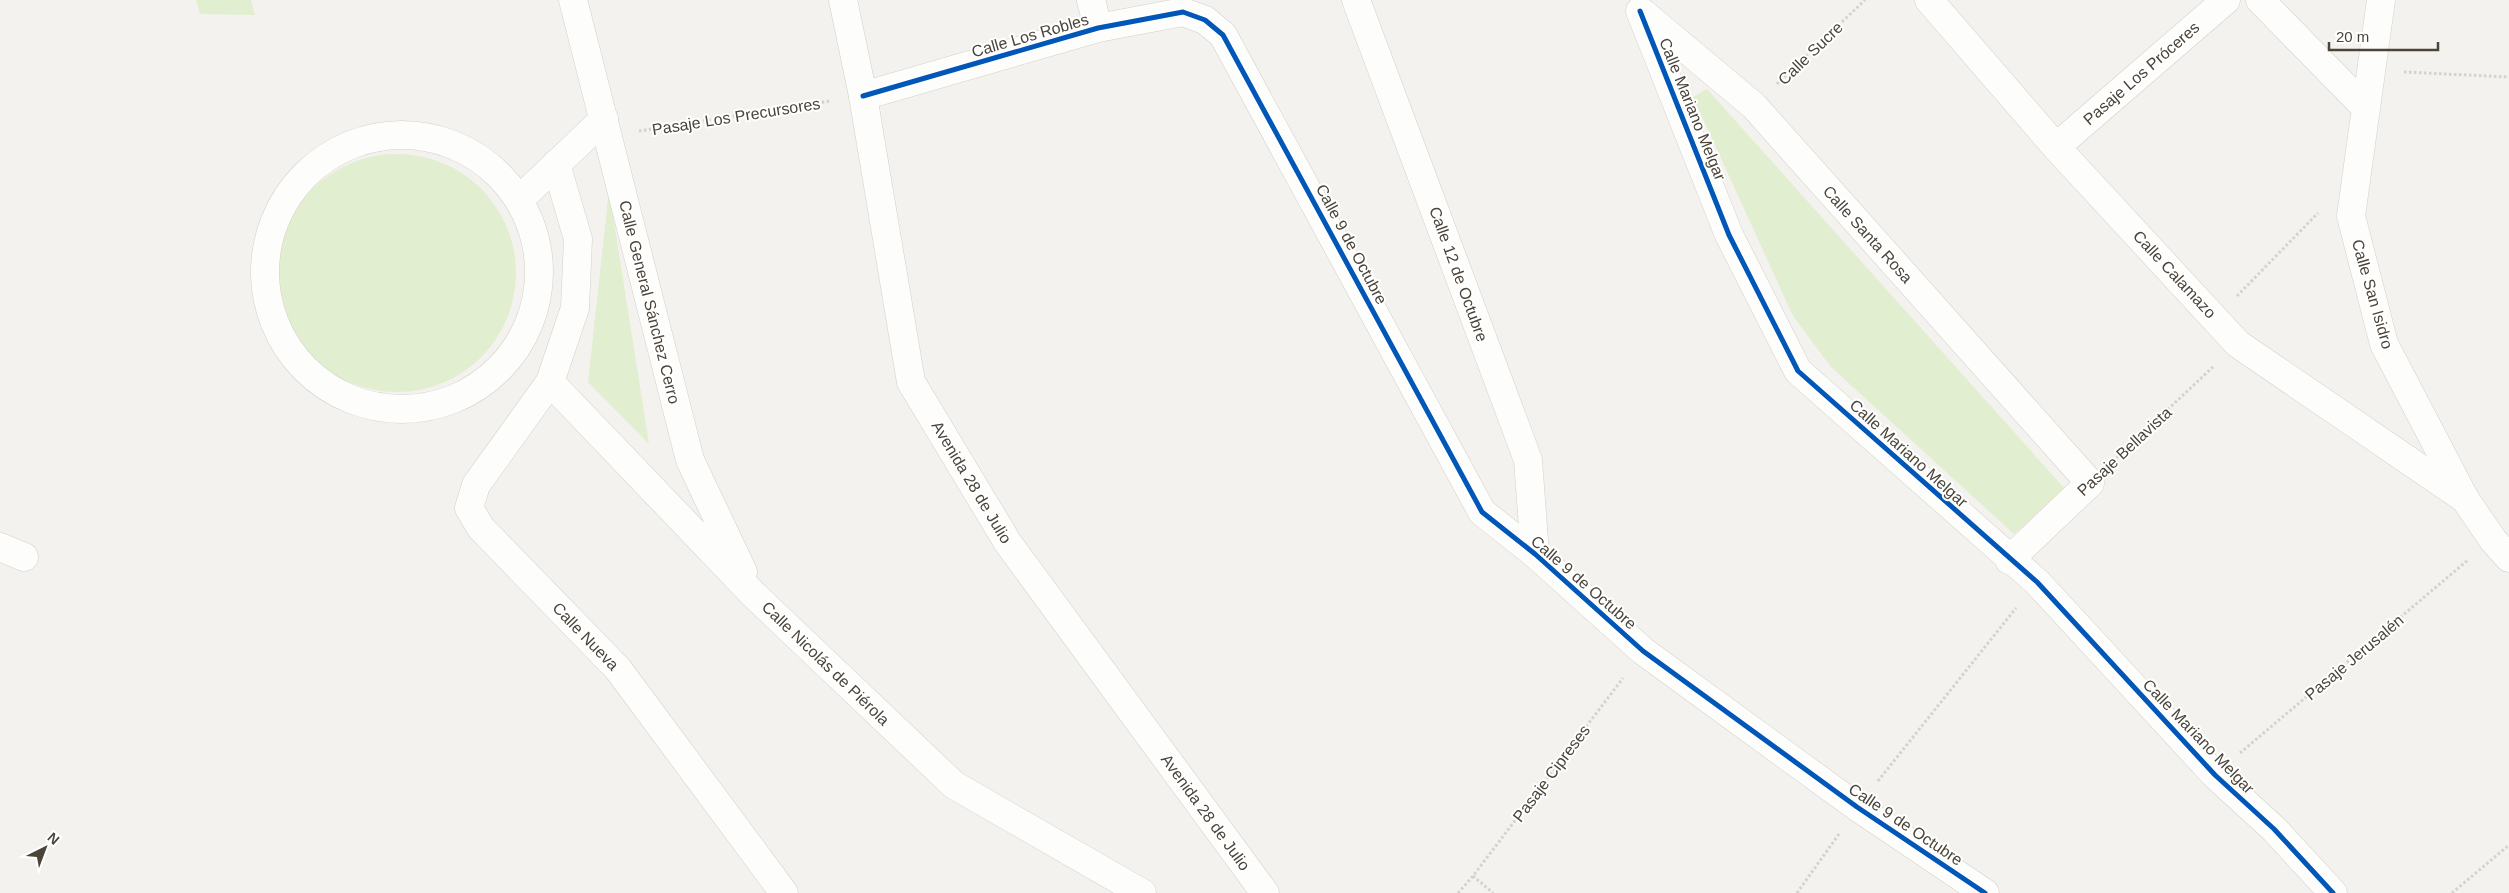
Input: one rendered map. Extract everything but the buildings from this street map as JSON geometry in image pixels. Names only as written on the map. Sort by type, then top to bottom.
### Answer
[{"type":"street","name":"Calle General Sánchez Cerro","points":[[572,0],[690,460],[754,595]]},
{"type":"street","name":"Avenida 28 de Julio","points":[[843,0],[863,96],[911,382],[1008,543],[1265,893]]},
{"type":"street","points":[[1091,0],[1098,28]]},
{"type":"street","name":"Calle 12 de Octubre","points":[[1356,0],[1528,460],[1535,554]]},
{"type":"street","name":"Calle Calamazo","points":[[1929,0],[2056,147],[2238,344],[2465,498]]},
{"type":"street","name":"Pasaje Los Próceres","points":[[2056,147],[2226,0]]},
{"type":"street","points":[[2260,0],[2365,107]]},
{"type":"street","name":"Calle San Isidro","points":[[2381,0],[2351,216],[2384,344],[2465,498],[2501,549]]},
{"type":"street","name":"Calle Santa Rosa","points":[[1636,5],[1754,106],[2090,483]]},
{"type":"street","name":"Calle Mariano Melgar","points":[[1636,5],[1729,235],[1798,371],[2009,560],[2037,582],[2215,775],[2274,829],[2320,888]]},
{"type":"street","name":"Calle Los Robles","points":[[863,96],[1098,28],[1183,12],[1205,20]]},
{"type":"street","name":"Calle 9 de Octubre","points":[[1205,20],[1223,35],[1482,512],[1535,554],[1643,651],[1857,807],[1985,893]]},
{"type":"street","points":[[520,199],[556,164],[606,127]]},
{"type":"street","points":[[374,136],[430,136],[503,176],[520,199],[540,251],[538,307],[494,378],[417,411],[362,405],[312,378],[293,358],[268,308],[264,251],[284,199],[322,158],[374,136]]},
{"type":"street","name":"Calle Nueva","points":[[556,164],[578,239],[575,308],[550,382],[476,485],[469,508],[481,528],[618,669],[784,893]]},
{"type":"street","name":"Calle Nicolás de Piérola","points":[[550,382],[754,595],[954,785],[1142,893]]},
{"type":"street","name":"Pasaje Bellavista","points":[[2009,560],[2090,483]]},
{"type":"path","points":[[2370,71],[2509,76]]},
{"type":"path","points":[[2216,318],[2356,174]]},
{"type":"path","points":[[1797,893],[1857,807],[2037,582]]},
{"type":"path","points":[[2452,893],[2509,845]]},
{"type":"path","points":[[1473,876],[1493,893]]},
{"type":"green space","points":[[196,0],[251,0],[255,15],[200,14]]},
{"type":"green space","points":[[1707,89],[2065,489],[2014,534],[1831,367],[1793,316],[1693,97]]},
{"type":"green space","points":[[397,154],[431,159],[442,163],[463,174],[481,189],[496,207],[507,228],[511,239],[516,273],[511,307],[507,318],[496,339],[481,357],[463,372],[442,383],[431,387],[397,392],[363,387],[352,383],[331,372],[313,357],[298,339],[287,318],[283,307],[278,273],[283,239],[287,228],[298,207],[313,189],[331,174],[352,163],[363,159]]},
{"type":"green space","points":[[609,190],[649,444],[588,382]]},
{"type":"cycle path","points":[[1640,11],[1729,235],[1798,371],[2037,582],[2215,775],[2274,829],[2333,893]]},
{"type":"cycle path","points":[[863,96],[1098,28],[1183,12],[1205,20],[1223,35],[1482,512],[1535,554],[1643,651],[1857,807],[1985,893]]}]
